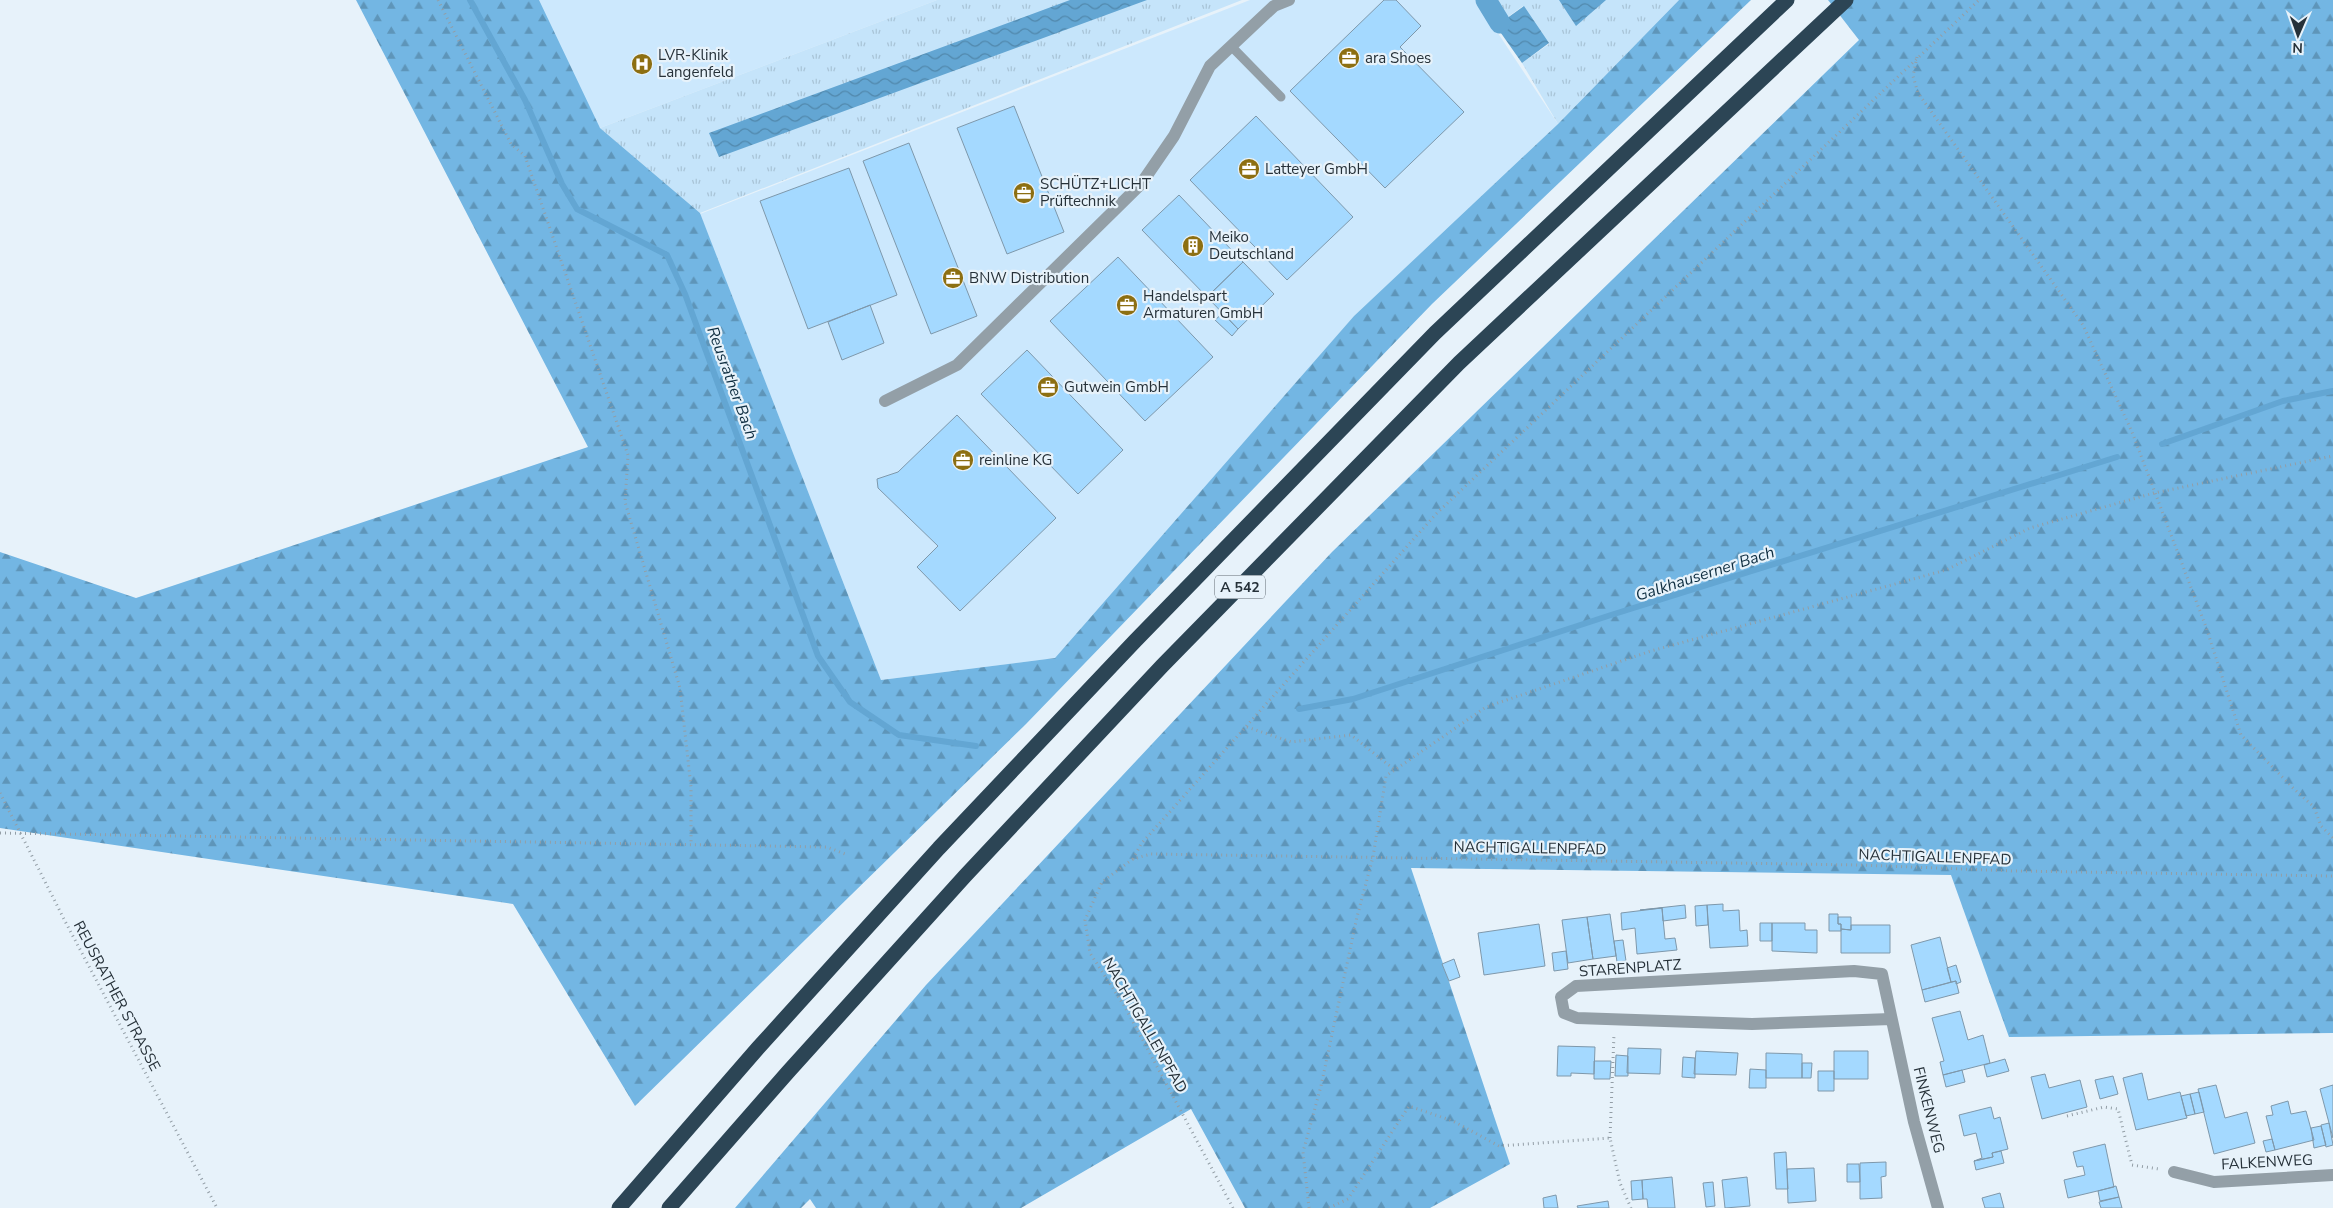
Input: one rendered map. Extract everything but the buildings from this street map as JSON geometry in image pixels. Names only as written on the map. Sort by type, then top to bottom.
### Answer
[{"type":"highway","name":"A 542","points":[[619,1208],[758,1048],[940,848],[1135,641],[1434,333],[1787,0]]},
{"type":"highway","name":"A 542","points":[[670,1208],[788,1072],[965,876],[1176,652],[1459,363],[1846,0]]},
{"type":"street","points":[[885,401],[957,364],[1141,184],[1174,136],[1210,66],[1274,6],[1289,0]]},
{"type":"street","name":"STARENPLATZ","points":[[1854,971],[1882,974],[1891,1019],[1752,1024],[1577,1018],[1564,1013],[1561,997],[1576,986],[1854,971]]},
{"type":"street","name":"FINKENWEG","points":[[1891,1019],[1914,1122],[1938,1208]]},
{"type":"street","name":"FALKENWEG","points":[[2174,1172],[2214,1182],[2333,1175]]},
{"type":"lane","points":[[1232,46],[1281,97]]},
{"type":"path","points":[[438,0],[511,144],[525,156],[628,455],[625,502],[680,688],[691,787],[691,843]]},
{"type":"path","points":[[1133,859],[1141,844],[1436,514],[1916,57],[1979,0]]},
{"type":"path","points":[[1916,57],[1913,76],[1918,93],[2083,325],[2132,432],[2206,627],[2241,735],[2314,807],[2321,826],[2333,838]]},
{"type":"path","points":[[1309,1208],[1303,1152],[1320,1086],[1357,917],[1373,857],[1386,776],[1486,707],[1651,651],[1946,570],[2030,528],[2154,493],[2333,456]]},
{"type":"path","points":[[1247,727],[1291,742],[1351,735],[1395,770]]},
{"type":"path","name":"REUSRATHER STRASSE","points":[[0,793],[66,923],[218,1208]]},
{"type":"path","points":[[0,833],[826,846],[845,854]]},
{"type":"path","name":"NACHTIGALLENPFAD","points":[[1233,1208],[1125,1007],[1090,953],[1085,920],[1102,882],[1133,859],[1151,854],[1373,857],[1860,865],[2014,871],[2333,876]]},
{"type":"path","points":[[1614,1019],[1610,1138],[1620,1183],[1631,1208]]},
{"type":"path","points":[[1329,1208],[1348,1199],[1409,1106],[1453,1121],[1499,1146],[1610,1138]]},
{"type":"path","points":[[2067,1116],[2104,1107],[2118,1109],[2132,1165],[2174,1172]]},
{"type":"shaded area","name":"LVR-Klinik Langenfeld","points":[[482,0],[937,0],[600,128]]},
{"type":"shaded area","points":[[1250,0],[1476,0],[1558,124],[1354,316],[1055,658],[881,680],[700,214]]},
{"type":"green space","points":[[356,0],[539,0],[600,128],[700,213],[881,680],[1055,658],[1354,316],[1558,124],[1679,0],[1751,0],[1432,304],[1026,724],[635,1106],[513,904],[0,828],[0,552],[136,598],[588,447]]},
{"type":"green space","points":[[937,0],[1242,0],[700,213],[600,128]]},
{"type":"green space","points":[[1494,0],[1679,0],[1558,124],[1522,63],[1549,44],[1523,6],[1505,19]]},
{"type":"green space","points":[[1828,0],[2333,0],[2333,1033],[2009,1037],[1951,875],[1411,868],[1510,1164],[1430,1208],[1245,1208],[1191,1109],[1021,1208],[816,1208],[810,1199],[801,1208],[735,1208],[926,985],[1332,552],[1859,40]]},
{"type":"water","points":[[1070,0],[1147,0],[719,157],[709,133]]},
{"type":"water","points":[[1559,0],[1606,0],[1576,26]]},
{"type":"water","points":[[1524,6],[1549,43],[1522,63],[1496,26]]},
{"type":"waterway","name":"Reusrather Bach","points":[[470,0],[525,100],[562,184],[577,209],[667,255],[685,294],[818,656],[850,702],[899,735],[976,746]]},
{"type":"waterway","points":[[1486,0],[1500,23]]},
{"type":"waterway","name":"Galkhauserner Bach","points":[[2162,444],[2283,401],[2333,391]]},
{"type":"waterway","name":"Galkhauserner Bach","points":[[1299,709],[1353,699],[1611,615],[2117,457]]},
{"type":"place","name":"ara Shoes","points":[[1349,58]]},
{"type":"place","name":"LVR-Klinik Langenfeld","points":[[642,64]]},
{"type":"place","name":"Latteyer GmbH","points":[[1249,169]]},
{"type":"place","name":"SCHÜTZ+LICHT Prüftechnik","points":[[1024,193]]},
{"type":"place","name":"Meiko Deutschland","points":[[1193,246]]},
{"type":"place","name":"BNW Distribution","points":[[953,278]]},
{"type":"place","name":"Handelspart Armaturen GmbH","points":[[1127,305]]},
{"type":"place","name":"Gutwein GmbH","points":[[1048,387]]},
{"type":"place","name":"reinline KG","points":[[963,460]]}]
